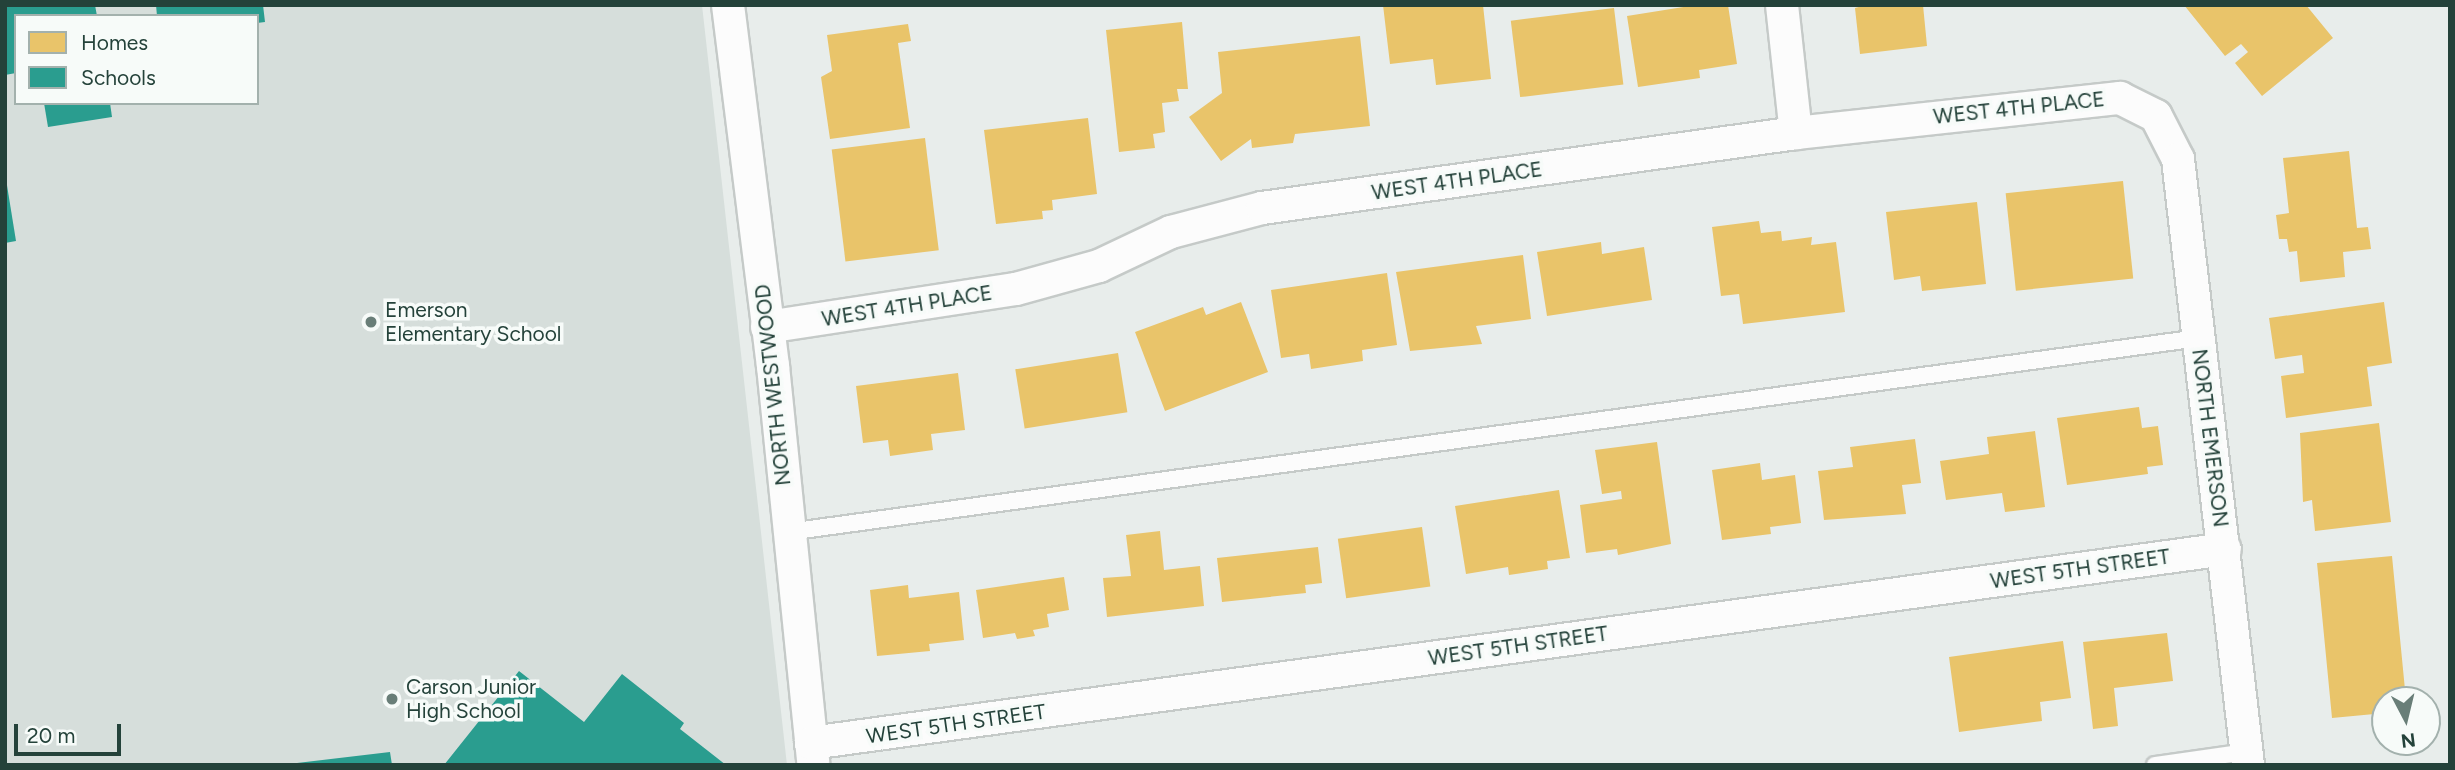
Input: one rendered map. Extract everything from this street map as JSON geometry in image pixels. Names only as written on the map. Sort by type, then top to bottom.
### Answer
[{"type":"street","name":"NORTH WESTWOOD","points":[[728,5],[767,327],[812,754]]},
{"type":"street","points":[[1782,5],[1796,133]]},
{"type":"street","name":"WEST 4TH PLACE","points":[[767,327],[1016,289],[1099,266],[1171,232],[1262,208],[1796,133],[2120,98],[2155,116]]},
{"type":"street","name":"NORTH EMERSON","points":[[2155,116],[2178,159],[2247,758]]},
{"type":"street","name":"WEST 5TH STREET","points":[[812,754],[2225,549]]},
{"type":"lane","points":[[788,532],[2198,338]]},
{"type":"lane","points":[[2155,765],[2247,758]]},
{"type":"shaded area","name":"Emerson Elementary School","points":[[5,5],[702,5],[787,765],[5,765]]},
{"type":"building: Homes","points":[[1383,5],[1483,5],[1491,79],[1436,85],[1433,59],[1390,64]]},
{"type":"building: Homes","points":[[1696,5],[1728,5],[1737,64],[1699,70],[1700,78],[1638,87],[1627,16]]},
{"type":"building: Homes","points":[[1866,5],[1923,5],[1927,46],[1860,54],[1855,8]]},
{"type":"building: Homes","points":[[2184,5],[2306,5],[2333,38],[2262,96],[2235,63],[2248,52],[2241,44],[2225,56]]},
{"type":"building: Homes","points":[[1614,8],[1623,84],[1520,97],[1511,21]]},
{"type":"building: Homes","points":[[1182,22],[1188,89],[1177,89],[1179,101],[1162,103],[1165,132],[1153,134],[1155,148],[1119,152],[1106,30]]},
{"type":"building: Homes","points":[[908,24],[911,41],[898,43],[910,128],[830,139],[821,77],[832,71],[827,35]]},
{"type":"building: Homes","points":[[1360,36],[1370,126],[1295,134],[1293,143],[1252,148],[1251,139],[1221,161],[1189,117],[1222,93],[1218,52]]},
{"type":"building: Homes","points":[[1088,118],[1097,194],[1052,200],[1053,210],[1042,211],[1043,219],[996,224],[984,130]]},
{"type":"building: Homes","points":[[925,138],[939,250],[845,262],[832,149]]},
{"type":"building: Homes","points":[[2349,151],[2357,228],[2368,227],[2371,249],[2343,252],[2345,277],[2300,282],[2297,251],[2289,252],[2287,239],[2279,239],[2276,215],[2289,213],[2283,158]]},
{"type":"building: Homes","points":[[2123,181],[2133,278],[2016,291],[2006,193]]},
{"type":"building: Homes","points":[[1977,202],[1986,284],[1922,291],[1920,276],[1894,280],[1886,212]]},
{"type":"building: Homes","points":[[1759,221],[1761,233],[1781,231],[1782,241],[1812,237],[1811,245],[1836,242],[1845,312],[1743,324],[1739,294],[1721,296],[1712,227]]},
{"type":"building: Homes","points":[[1601,242],[1602,254],[1644,247],[1652,300],[1547,316],[1537,252]]},
{"type":"building: Homes","points":[[1523,255],[1531,319],[1476,326],[1482,344],[1410,351],[1396,272]]},
{"type":"building: Homes","points":[[1387,273],[1397,345],[1362,350],[1363,361],[1311,369],[1309,354],[1281,358],[1271,290]]},
{"type":"building: Homes","points":[[1241,302],[1268,372],[1165,411],[1135,332],[1203,307],[1206,315]]},
{"type":"building: Homes","points":[[2384,302],[2392,363],[2367,367],[2372,406],[2286,418],[2281,376],[2304,373],[2302,355],[2275,359],[2269,318]]},
{"type":"building: Homes","points":[[1118,353],[1127,412],[1025,429],[1015,369]]},
{"type":"building: Homes","points":[[958,373],[965,430],[931,434],[933,450],[890,456],[888,440],[863,443],[856,386]]},
{"type":"building: Homes","points":[[2139,407],[2142,428],[2158,426],[2163,465],[2147,467],[2148,474],[2067,485],[2057,418]]},
{"type":"building: Homes","points":[[2379,423],[2391,522],[2315,531],[2312,500],[2303,502],[2300,433]]},
{"type":"building: Homes","points":[[2035,431],[2045,507],[2005,512],[2002,493],[1946,500],[1940,461],[1989,454],[1987,437]]},
{"type":"building: Homes","points":[[1915,439],[1921,483],[1902,485],[1906,514],[1824,520],[1818,471],[1853,467],[1850,447]]},
{"type":"building: Homes","points":[[1657,442],[1671,544],[1618,555],[1617,549],[1586,553],[1580,505],[1622,499],[1621,491],[1602,494],[1595,450]]},
{"type":"building: Homes","points":[[1760,463],[1762,480],[1795,475],[1801,523],[1770,527],[1771,534],[1722,540],[1712,470]]},
{"type":"building: Homes","points":[[1559,490],[1570,558],[1547,561],[1548,569],[1509,575],[1508,567],[1466,574],[1455,506]]},
{"type":"building: Homes","points":[[1422,527],[1430,586],[1346,598],[1338,539]]},
{"type":"building: Homes","points":[[1160,531],[1164,570],[1200,566],[1204,606],[1107,617],[1103,578],[1131,576],[1126,535]]},
{"type":"building: Homes","points":[[1318,547],[1322,583],[1305,585],[1306,593],[1222,602],[1217,558]]},
{"type":"building: Homes","points":[[2392,556],[2405,686],[2371,686],[2371,714],[2332,718],[2317,563]]},
{"type":"building: Homes","points":[[1064,577],[1069,610],[1047,614],[1049,627],[1033,630],[1035,636],[1017,639],[1015,633],[983,638],[976,590]]},
{"type":"building: Homes","points":[[908,585],[909,598],[959,592],[964,640],[929,644],[930,651],[877,656],[870,590]]},
{"type":"building: Homes","points":[[2167,633],[2173,681],[2114,688],[2118,726],[2093,729],[2083,642]]},
{"type":"building: Homes","points":[[2063,641],[2071,698],[2040,702],[2042,721],[1959,732],[1949,657]]},
{"type":"building: Schools","points":[[5,5],[95,5],[97,14],[14,14],[14,73],[5,75]]},
{"type":"building: Schools","points":[[156,5],[263,5],[265,22],[259,23],[259,14],[157,14]]},
{"type":"building: Schools","points":[[44,105],[110,105],[112,117],[48,127]]},
{"type":"building: Schools","points":[[5,173],[16,241],[5,243]]},
{"type":"building: Schools","points":[[519,671],[584,722],[622,674],[684,723],[680,729],[726,765],[444,765]]},
{"type":"building: Schools","points":[[390,752],[392,765],[297,765],[297,763]]},
{"type":"place","name":"Emerson Elementary School","points":[[371,322]]},
{"type":"place","name":"Carson Junior High School","points":[[392,699]]}]
